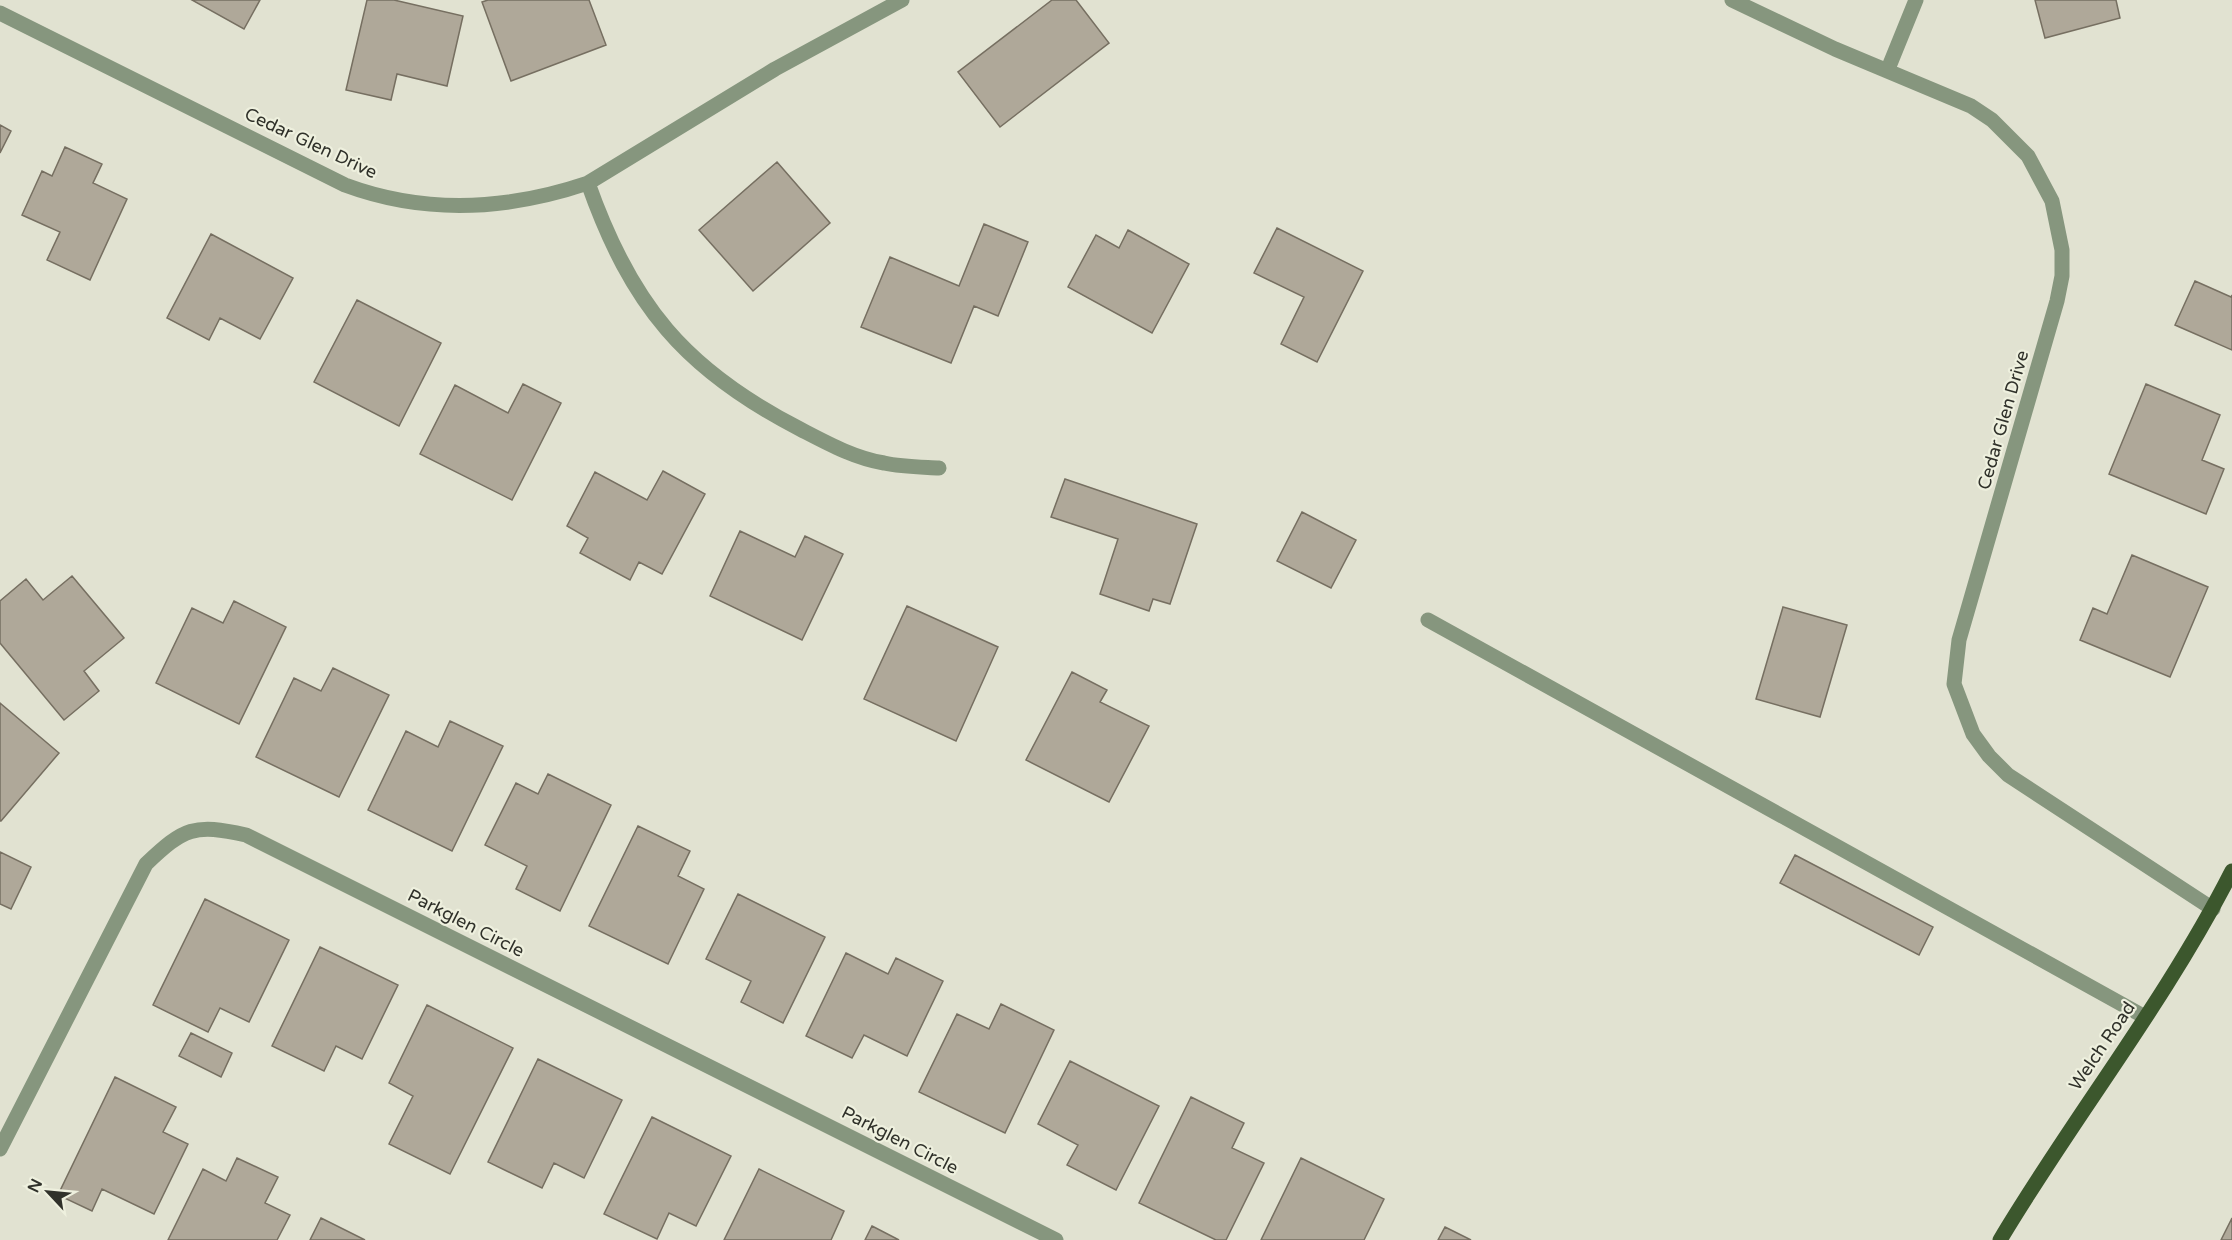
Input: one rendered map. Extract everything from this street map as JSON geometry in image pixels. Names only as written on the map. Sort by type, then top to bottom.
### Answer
[{"type":"main road","name":"Welch Road","points":[[2000,1240],[2042,1170],[2145,1017],[2213,909],[2232,872]]},
{"type":"street","name":"Cedar Glen Drive","points":[[0,13],[345,185],[403,202],[463,207],[503,204],[560,193],[588,183],[776,69],[902,0]]},
{"type":"street","name":"Cedar Glen Drive","points":[[1732,0],[1835,49],[1888,69],[1971,106],[2012,137],[2042,178],[2059,225],[2062,276],[2057,301],[1959,640],[1954,684],[1974,734],[1989,756],[2008,775],[2213,909]]},
{"type":"street","points":[[1888,69],[1916,0]]},
{"type":"street","points":[[588,183],[603,226],[623,268],[647,306],[691,358],[717,380],[776,417],[844,452],[884,463],[939,468]]},
{"type":"street","points":[[1428,620],[2145,1017]]},
{"type":"street","name":"Parkglen Circle","points":[[0,1149],[146,864],[175,837],[212,827],[246,835],[1056,1240]]},
{"type":"building","points":[[192,0],[260,0],[244,29]]},
{"type":"building","points":[[367,0],[394,0],[463,16],[447,86],[397,74],[391,100],[346,90]]},
{"type":"building","points":[[488,0],[589,0],[606,45],[511,81],[482,2]]},
{"type":"building","points":[[1052,0],[1076,0],[1109,43],[1000,127],[958,72]]},
{"type":"building","points":[[2035,0],[2116,0],[2120,18],[2045,38]]},
{"type":"building","points":[[0,125],[11,131],[0,153]]},
{"type":"building","points":[[65,147],[102,164],[93,183],[127,199],[90,280],[47,260],[60,232],[22,215],[42,171],[52,176]]},
{"type":"building","points":[[777,162],[830,223],[753,291],[699,230]]},
{"type":"building","points":[[984,224],[1028,242],[998,316],[974,306],[951,363],[861,327],[890,257],[959,286]]},
{"type":"building","points":[[1277,228],[1363,271],[1317,362],[1281,344],[1304,297],[1254,273]]},
{"type":"building","points":[[1128,230],[1189,264],[1152,333],[1068,287],[1096,235],[1119,248]]},
{"type":"building","points":[[211,234],[293,278],[260,339],[220,318],[209,340],[167,318]]},
{"type":"building","points":[[2195,281],[2231,297],[2232,295],[2232,350],[2175,325]]},
{"type":"building","points":[[357,300],[441,343],[399,426],[314,382]]},
{"type":"building","points":[[523,384],[561,403],[512,500],[420,454],[455,385],[508,413]]},
{"type":"building","points":[[2146,384],[2220,415],[2202,460],[2224,469],[2206,514],[2109,474]]},
{"type":"building","points":[[663,471],[705,494],[662,574],[639,562],[630,580],[580,553],[588,538],[567,526],[595,472],[647,500]]},
{"type":"building","points":[[1065,479],[1197,524],[1170,604],[1153,599],[1149,611],[1100,594],[1118,539],[1051,517]]},
{"type":"building","points":[[1302,512],[1356,540],[1331,588],[1277,561]]},
{"type":"building","points":[[740,531],[795,557],[805,536],[843,554],[802,640],[710,596]]},
{"type":"building","points":[[2132,555],[2208,587],[2170,677],[2080,640],[2093,608],[2107,614]]},
{"type":"building","points":[[72,576],[124,638],[84,671],[99,691],[64,720],[0,643],[0,601],[26,579],[43,600]]},
{"type":"building","points":[[234,601],[286,627],[239,724],[156,683],[192,608],[223,623]]},
{"type":"building","points":[[907,606],[998,647],[956,741],[864,699]]},
{"type":"building","points":[[1783,607],[1847,625],[1820,717],[1756,699]]},
{"type":"building","points":[[333,668],[389,695],[339,797],[256,757],[294,678],[321,691]]},
{"type":"building","points":[[1072,672],[1107,690],[1100,702],[1149,726],[1109,802],[1026,760]]},
{"type":"building","points":[[0,703],[59,753],[1,821],[0,821]]},
{"type":"building","points":[[450,721],[503,746],[452,851],[368,810],[406,731],[438,747]]},
{"type":"building","points":[[548,774],[611,805],[560,911],[516,889],[527,866],[485,845],[516,783],[538,794]]},
{"type":"building","points":[[638,826],[690,851],[678,876],[704,889],[668,964],[589,926]]},
{"type":"building","points":[[0,852],[31,867],[11,909],[0,904]]},
{"type":"building","points":[[1795,855],[1933,927],[1919,955],[1780,883]]},
{"type":"building","points":[[738,894],[825,937],[783,1023],[741,1002],[751,981],[706,959]]},
{"type":"building","points":[[205,899],[289,940],[249,1022],[220,1008],[208,1032],[153,1005]]},
{"type":"building","points":[[320,947],[398,985],[362,1059],[336,1046],[324,1071],[272,1046]]},
{"type":"building","points":[[846,953],[888,974],[896,958],[943,981],[907,1056],[864,1035],[852,1058],[806,1036]]},
{"type":"building","points":[[1001,1004],[1054,1030],[1005,1133],[919,1092],[957,1014],[989,1029]]},
{"type":"building","points":[[427,1005],[513,1048],[450,1174],[389,1144],[413,1096],[389,1083]]},
{"type":"building","points":[[191,1033],[232,1053],[221,1077],[179,1056]]},
{"type":"building","points":[[538,1059],[622,1100],[584,1178],[554,1163],[542,1188],[488,1162]]},
{"type":"building","points":[[1070,1061],[1159,1106],[1116,1190],[1067,1165],[1078,1145],[1038,1124]]},
{"type":"building","points":[[115,1077],[176,1107],[163,1132],[188,1144],[154,1214],[102,1189],[92,1211],[58,1195]]},
{"type":"building","points":[[1191,1097],[1244,1123],[1232,1148],[1264,1163],[1226,1240],[1216,1240],[1139,1203]]},
{"type":"building","points":[[652,1117],[731,1156],[696,1226],[669,1213],[657,1239],[604,1214]]},
{"type":"building","points":[[237,1158],[278,1177],[265,1203],[290,1215],[277,1240],[168,1240],[203,1169],[226,1181]]},
{"type":"building","points":[[1301,1158],[1384,1199],[1364,1240],[1261,1240]]},
{"type":"building","points":[[759,1169],[844,1211],[831,1240],[724,1240]]},
{"type":"building","points":[[321,1218],[365,1240],[310,1240]]},
{"type":"building","points":[[2232,1218],[2232,1240],[2221,1240]]},
{"type":"building","points":[[872,1226],[899,1240],[865,1240]]},
{"type":"building","points":[[1445,1227],[1471,1240],[1438,1240]]}]
